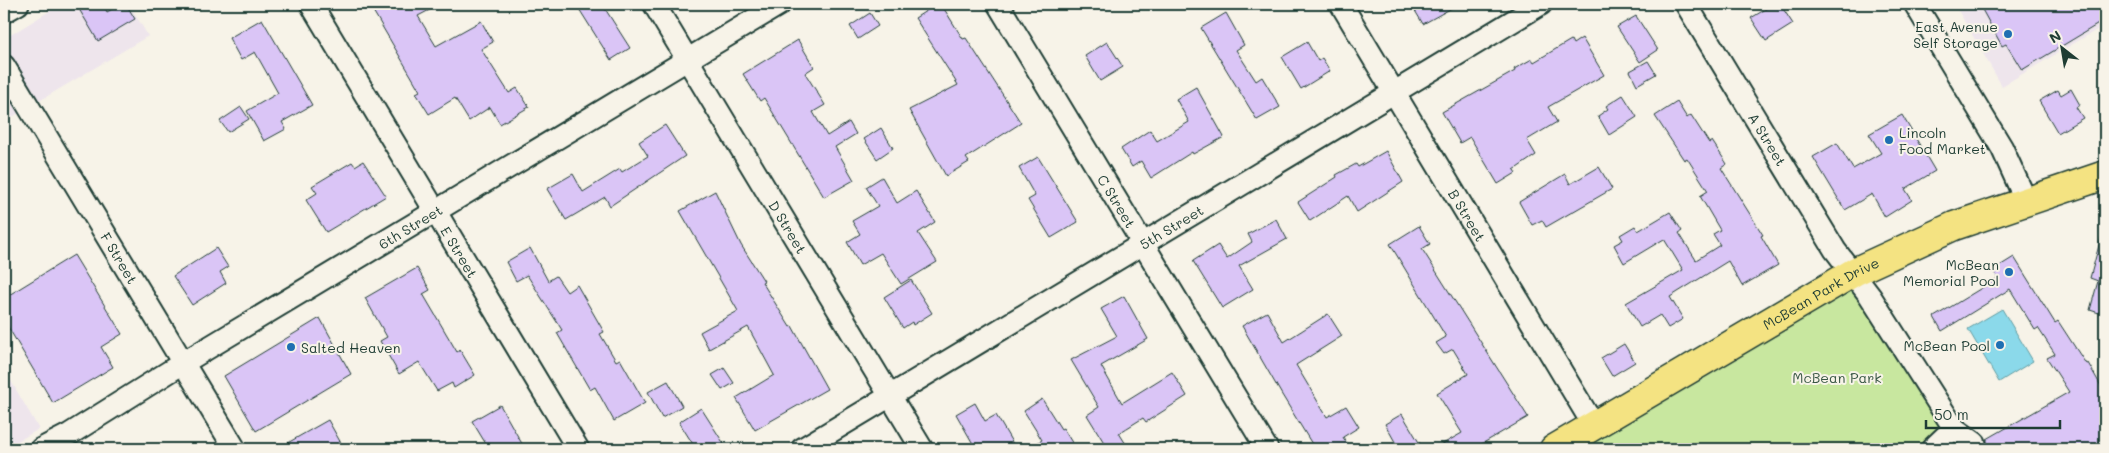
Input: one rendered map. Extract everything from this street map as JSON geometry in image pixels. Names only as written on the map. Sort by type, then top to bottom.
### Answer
[{"type":"main road","name":"McBean Park Drive","points":[[1554,449],[1853,272],[1954,226],[2026,200],[2105,175]]},
{"type":"street","points":[[4,12],[18,4]]},
{"type":"street","name":"E Street","points":[[311,4],[578,449]]},
{"type":"street","name":"D Street","points":[[654,4],[922,449]]},
{"type":"street","name":"6th Street","points":[[41,449],[86,424],[183,363],[780,4]]},
{"type":"street","name":"C Street","points":[[998,4],[1267,449]]},
{"type":"street","name":"B Street","points":[[1341,4],[1594,426]]},
{"type":"street","name":"5th Street","points":[[802,449],[1541,4]]},
{"type":"street","name":"A Street","points":[[1686,4],[1835,250],[1870,296],[1942,441]]},
{"type":"street","points":[[1915,4],[2002,148],[2026,200]]},
{"type":"street","name":"F Street","points":[[4,66],[235,449]]},
{"type":"street","points":[[1942,441],[1975,443]]},
{"type":"shaded area","points":[[61,4],[129,4],[148,36],[4,122],[4,39]]},
{"type":"shaded area","points":[[1962,4],[2105,4],[2105,25],[2002,86],[1956,7]]},
{"type":"shaded area","points":[[4,369],[39,429],[4,449]]},
{"type":"green space","name":"McBean Park","points":[[1860,280],[1957,432],[1958,449],[1576,449]]},
{"type":"water","name":"McBean Pool","points":[[2002,309],[2033,361],[1999,382],[1968,329]]},
{"type":"building","points":[[76,4],[103,4],[107,12],[121,4],[126,4],[135,19],[98,41]]},
{"type":"building","points":[[369,4],[441,4],[418,16],[436,46],[481,21],[493,42],[481,49],[509,93],[517,88],[529,107],[500,124],[490,107],[469,121],[455,98],[429,114],[416,93],[420,91]]},
{"type":"building","points":[[576,4],[602,4],[630,48],[611,60]]},
{"type":"building","points":[[937,4],[941,4],[963,39],[966,38],[1021,123],[966,158],[969,162],[946,176],[909,110],[958,85],[915,18]]},
{"type":"building","points":[[1411,4],[1459,4],[1423,24]]},
{"type":"building","points":[[1774,4],[1780,4],[1793,24],[1766,41],[1751,18]]},
{"type":"building","points":[[1979,4],[2105,4],[2105,20],[2022,70],[2006,44],[2002,46]]},
{"type":"building","points":[[870,13],[878,26],[858,39],[850,26]]},
{"type":"building","points":[[1226,13],[1244,45],[1236,50],[1256,81],[1262,77],[1280,107],[1257,120],[1201,28]]},
{"type":"building","points":[[1636,16],[1658,50],[1640,62],[1617,27]]},
{"type":"building","points":[[262,19],[312,105],[282,122],[286,129],[264,141],[247,111],[278,93],[255,52],[241,60],[229,38]]},
{"type":"building","points":[[1582,38],[1604,75],[1548,107],[1557,122],[1527,140],[1536,155],[1514,170],[1516,173],[1498,184],[1470,137],[1460,143],[1442,112],[1515,71],[1514,69],[1532,59],[1534,62],[1571,40],[1573,44]]},
{"type":"building","points":[[798,40],[814,67],[805,73],[825,105],[813,112],[827,136],[849,122],[856,134],[835,147],[854,180],[824,197],[764,98],[760,101],[743,74]]},
{"type":"building","points":[[1107,42],[1123,67],[1100,81],[1085,56]]},
{"type":"building","points":[[1307,42],[1318,61],[1322,58],[1330,71],[1301,89],[1282,57]]},
{"type":"building","points":[[1648,61],[1656,74],[1637,85],[1630,71]]},
{"type":"building","points":[[1196,87],[1224,137],[1193,154],[1192,152],[1151,178],[1141,161],[1132,167],[1121,149],[1150,130],[1157,141],[1189,122],[1176,99]]},
{"type":"building","points":[[2071,89],[2080,105],[2076,107],[2083,118],[2058,133],[2039,101],[2058,90],[2061,95]]},
{"type":"building","points":[[1623,95],[1637,117],[1609,135],[1598,116],[1608,109],[1606,106]]},
{"type":"building","points":[[1677,102],[1687,118],[1691,115],[1709,143],[1712,141],[1727,164],[1721,168],[1763,235],[1761,236],[1778,265],[1742,286],[1728,261],[1670,297],[1683,319],[1668,328],[1660,315],[1640,327],[1626,303],[1683,270],[1664,239],[1624,263],[1614,245],[1623,240],[1620,235],[1635,226],[1638,231],[1670,212],[1682,231],[1679,233],[1696,260],[1720,245],[1713,234],[1720,230],[1700,196],[1708,191],[1687,158],[1684,160],[1655,116]]},
{"type":"building","points":[[241,107],[249,119],[228,132],[220,121]]},
{"type":"building","points":[[1902,115],[1935,171],[1905,189],[1912,200],[1885,217],[1872,194],[1845,210],[1813,157],[1837,143],[1853,169],[1881,153],[1869,134]]},
{"type":"building","points":[[665,125],[685,156],[610,206],[605,197],[566,220],[547,189],[573,174],[583,192],[620,169],[622,172],[648,156],[639,142]]},
{"type":"building","points":[[881,128],[893,148],[877,159],[864,139]]},
{"type":"building","points":[[1386,151],[1403,182],[1357,212],[1348,196],[1310,221],[1298,202],[1337,177],[1336,175],[1356,164],[1358,167]]},
{"type":"building","points":[[1038,157],[1078,222],[1051,238],[1028,200],[1035,196],[1019,168]]},
{"type":"building","points":[[363,161],[386,196],[326,232],[306,200],[317,193],[312,186],[352,162],[355,166]]},
{"type":"building","points":[[1599,167],[1612,189],[1546,227],[1542,220],[1532,225],[1519,202],[1565,174],[1570,184]]},
{"type":"building","points":[[882,177],[897,203],[916,191],[935,222],[918,233],[937,262],[901,284],[881,253],[860,265],[847,242],[860,234],[852,221],[878,206],[866,187]]},
{"type":"building","points":[[715,191],[741,245],[790,327],[792,326],[827,389],[755,430],[736,398],[774,375],[748,327],[709,349],[700,332],[738,311],[680,211]]},
{"type":"building","points":[[1276,219],[1287,239],[1239,266],[1253,289],[1222,308],[1193,261],[1218,245],[1227,259],[1252,242],[1248,234]]},
{"type":"building","points":[[1419,226],[1430,244],[1422,249],[1528,417],[1473,449],[1434,449],[1462,433],[1437,393],[1468,374],[1453,349],[1444,354],[1436,343],[1446,337],[1390,244]]},
{"type":"building","points":[[2101,238],[2105,238],[2105,315],[2090,310],[2098,281],[2090,278]]},
{"type":"building","points":[[216,248],[228,267],[220,272],[226,283],[192,305],[173,276]]},
{"type":"building","points":[[530,248],[548,281],[556,276],[567,292],[577,285],[604,332],[600,334],[616,361],[620,359],[645,403],[614,421],[595,387],[590,390],[557,333],[562,330],[527,275],[516,281],[506,262]]},
{"type":"building","points":[[74,255],[122,334],[101,347],[113,367],[53,403],[4,320],[4,298]]},
{"type":"building","points":[[2014,257],[2055,323],[2058,321],[2086,364],[2088,363],[2105,393],[2105,449],[1986,449],[1987,439],[2069,392],[2047,358],[2055,354],[2038,328],[2035,330],[2010,289],[1942,331],[1934,317],[1998,278],[1993,270]]},
{"type":"building","points":[[417,268],[430,290],[423,294],[457,352],[460,350],[475,375],[454,388],[452,383],[437,391],[419,362],[399,374],[380,341],[387,337],[365,298]]},
{"type":"building","points":[[911,280],[932,313],[913,325],[912,322],[903,328],[884,297]]},
{"type":"building","points":[[1124,296],[1148,339],[1101,366],[1122,403],[1172,372],[1187,396],[1146,422],[1143,418],[1119,433],[1129,449],[1108,449],[1087,415],[1099,407],[1071,360],[1117,336],[1101,309]]},
{"type":"building","points":[[1267,312],[1284,342],[1328,314],[1342,336],[1296,365],[1327,417],[1346,406],[1359,427],[1343,437],[1350,449],[1315,449],[1282,395],[1242,326]]},
{"type":"building","points":[[320,318],[351,374],[256,431],[224,376]]},
{"type":"building","points":[[1624,344],[1635,362],[1612,376],[1601,358]]},
{"type":"building","points":[[724,368],[734,383],[722,390],[712,375]]},
{"type":"building","points":[[668,381],[682,406],[662,418],[648,392]]},
{"type":"building","points":[[1042,399],[1076,449],[1027,449],[1042,440],[1024,411]]},
{"type":"building","points":[[975,403],[985,421],[996,415],[1016,449],[976,449],[956,414]]},
{"type":"building","points":[[500,405],[525,449],[489,449],[472,421]]},
{"type":"building","points":[[701,408],[724,444],[716,449],[696,449],[679,422]]},
{"type":"building","points":[[1402,414],[1423,449],[1399,449],[1385,424]]},
{"type":"building","points":[[328,420],[342,445],[334,449],[277,449]]},
{"type":"place","name":"East Avenue Self Storage","points":[[2008,34]]},
{"type":"place","name":"Lincoln Food Market","points":[[1889,140]]},
{"type":"place","name":"McBean Memorial Pool","points":[[2009,272]]},
{"type":"place","name":"McBean Pool","points":[[2000,345]]},
{"type":"place","name":"Salted Heaven","points":[[291,347]]}]
